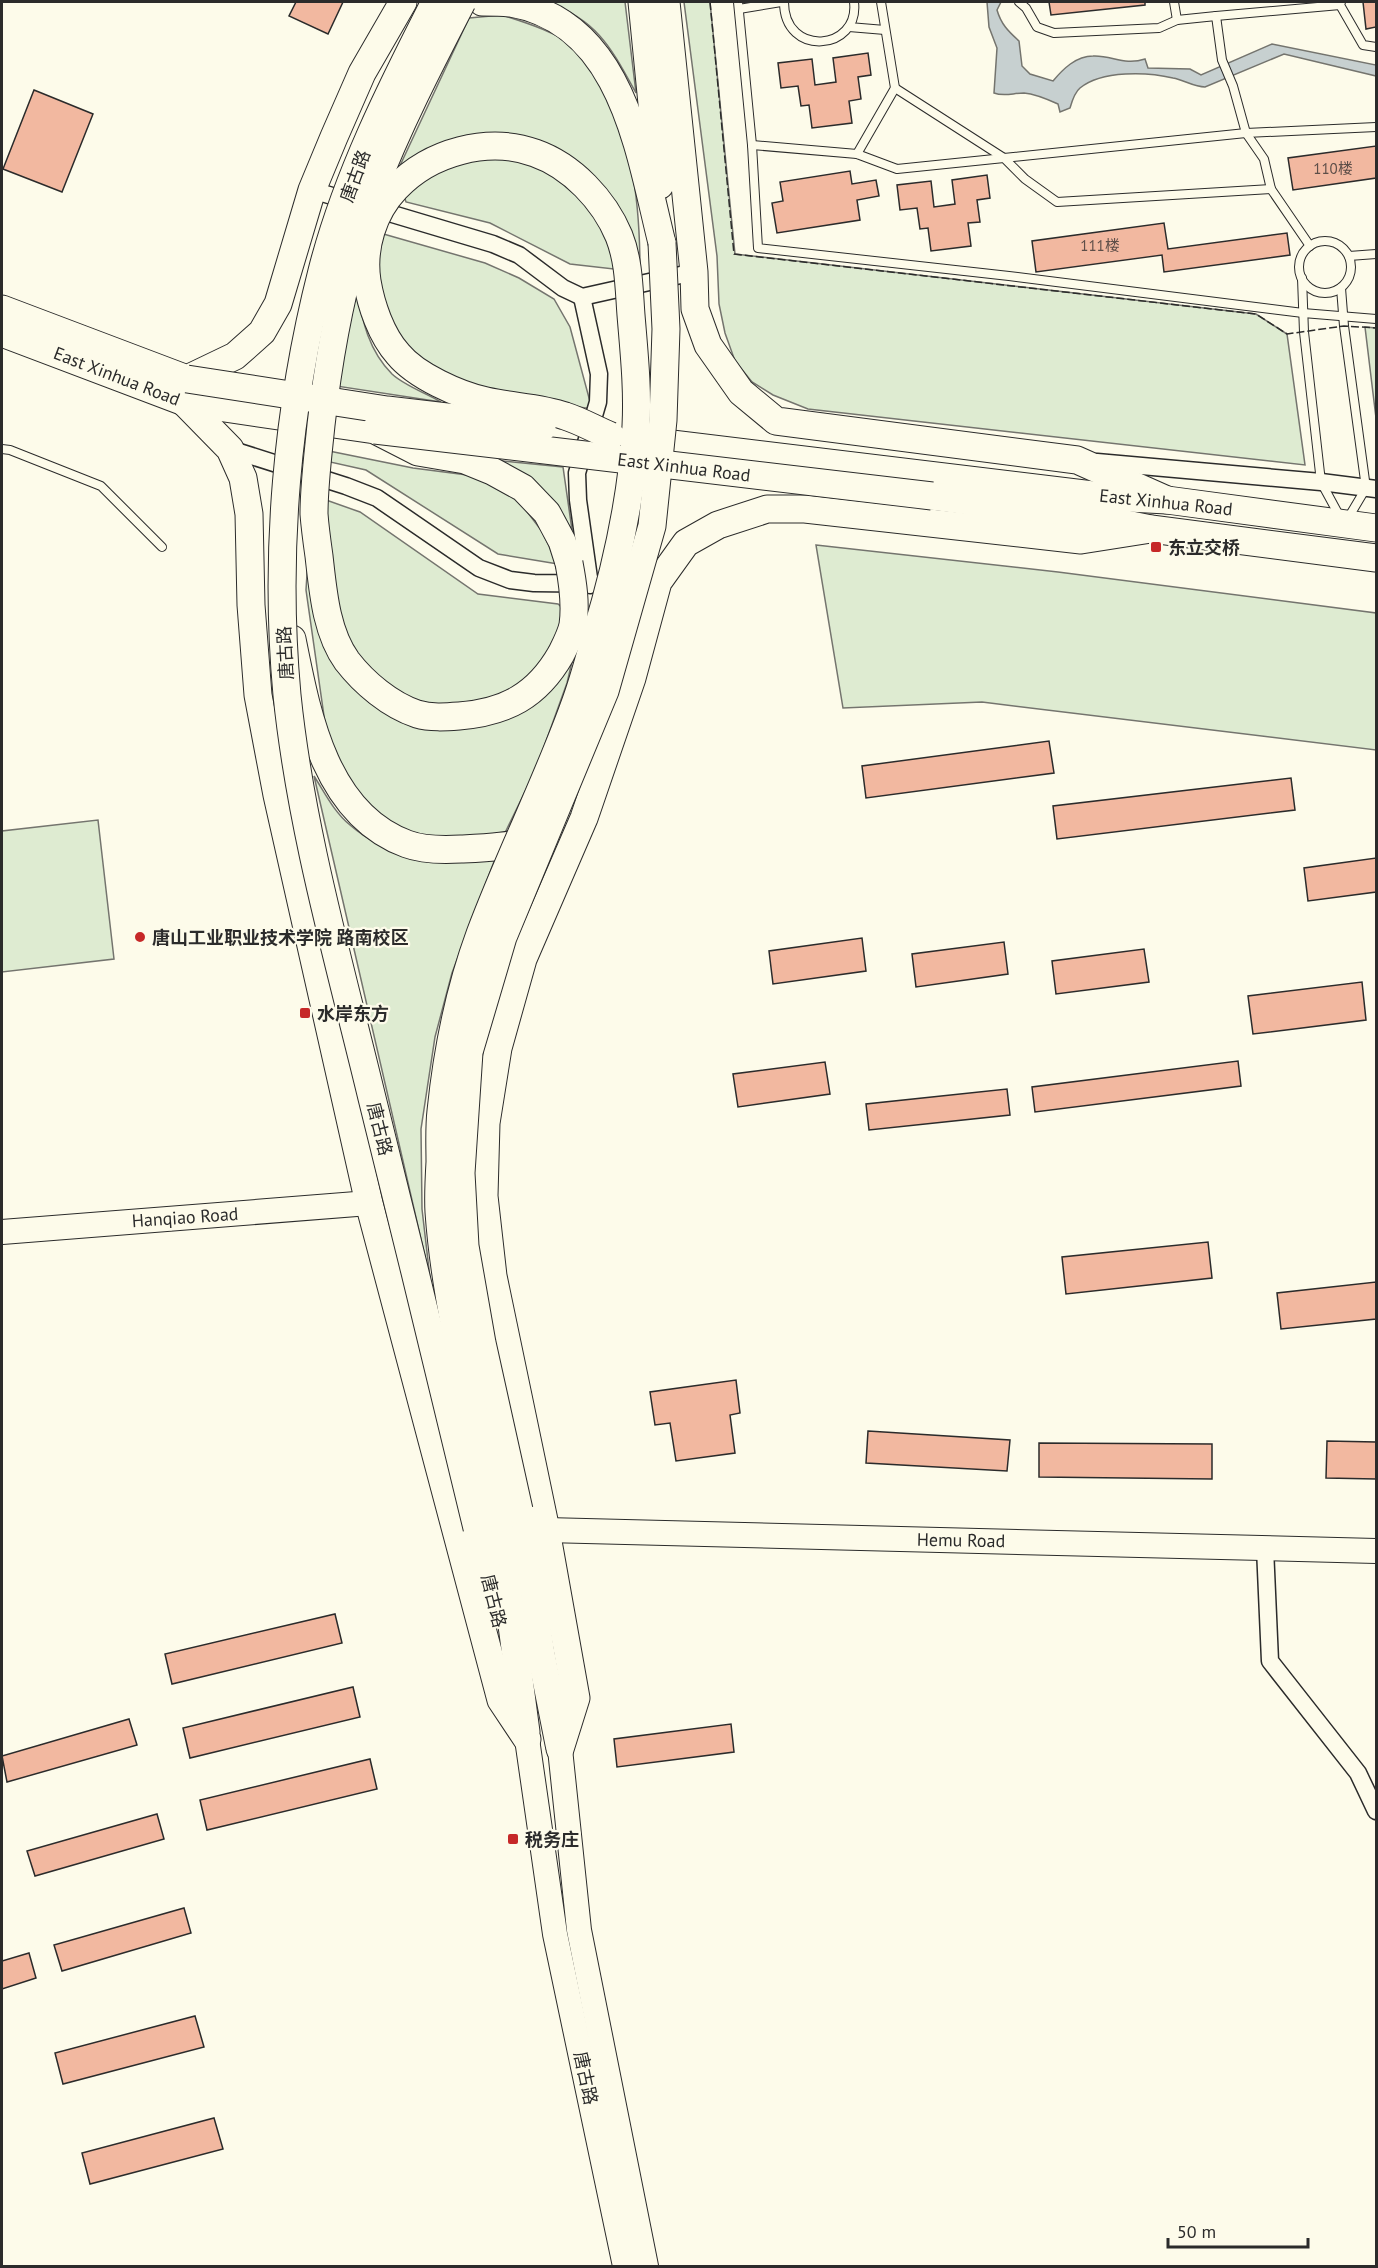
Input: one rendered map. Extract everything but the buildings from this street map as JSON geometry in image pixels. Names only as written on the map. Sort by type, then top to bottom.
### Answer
[{"type":"main road","points":[[403,2],[362,73],[312,190],[278,304],[262,332],[235,356],[186,390],[230,449],[243,478],[249,514],[251,605],[258,695],[277,795],[369,1203],[501,1700],[527,1740]]},
{"type":"main road","name":"唐古路","points":[[435,2],[396,77],[367,141],[322,270],[302,364],[285,495],[283,594],[287,695],[302,792],[327,914],[498,1519],[541,1654],[560,1749]]},
{"type":"main road","points":[[375,430],[418,452],[465,460],[492,471],[523,488],[547,513],[562,541],[569,563],[574,595],[573,627],[551,671],[526,695],[508,706],[484,714],[442,717],[418,714],[391,701],[371,686],[346,659],[332,630],[325,604],[314,515],[318,452],[328,366],[349,268],[373,192],[416,91],[462,2]]},
{"type":"main road","points":[[362,73],[444,9],[481,2],[510,3],[544,13],[570,28],[587,43],[615,82],[633,128],[662,243]]},
{"type":"main road","name":"唐古路","points":[[498,1519],[482,1343],[465,1246],[461,1173],[468,1052],[503,937],[605,691],[652,526],[663,420],[666,329],[659,165],[642,2]]},
{"type":"main road","points":[[666,2],[694,272],[695,309],[708,345],[741,392],[776,421],[1077,460],[1167,500]]},
{"type":"main road","points":[[527,1740],[498,1519],[448,1287],[439,1210],[440,1116],[454,1024],[479,937],[577,700],[613,579],[630,485],[636,427],[637,381],[628,273],[619,237],[606,212],[585,185],[559,163],[532,151],[504,146],[467,148],[437,159],[407,177],[390,194],[379,212],[369,237],[364,260],[367,286],[376,312],[387,337],[399,356],[416,370],[446,387],[482,400],[563,415],[611,436]]},
{"type":"main road","name":"East Xinhua Road","points":[[2,309],[186,390],[611,436],[933,486],[1151,529],[1377,558]]},
{"type":"main road","name":"East Xinhua Road","points":[[2,333],[186,390],[375,430],[933,486],[1167,500],[1377,528]]},
{"type":"main road","points":[[560,1749],[576,1698],[546,1530],[493,1276],[484,1196],[486,1123],[498,1048],[523,959],[584,818],[632,678],[658,582],[686,543],[718,525],[767,509],[804,509],[1082,540],[1151,529]]},
{"type":"main road","points":[[283,594],[304,700],[320,750],[339,787],[360,814],[383,832],[407,845],[440,850],[480,848],[531,840],[584,818]]},
{"type":"street","points":[[312,190],[494,244],[519,255],[563,288],[582,297],[694,272]]},
{"type":"street","points":[[582,297],[598,374],[598,402],[577,473],[578,500],[590,585]]},
{"type":"street","points":[[230,449],[377,498],[479,568],[510,580],[590,585],[658,582]]},
{"type":"street","points":[[1077,460],[1371,488]]},
{"type":"street","name":"Hanqiao Road","points":[[2,1232],[369,1203]]},
{"type":"street","name":"Hemu Road","points":[[546,1530],[1377,1551]]},
{"type":"street","points":[[1265,1548],[1270,1661],[1358,1773],[1377,1811]]},
{"type":"street","name":"唐古路","points":[[527,1740],[555,1934],[625,2266]]},
{"type":"street","name":"唐古路","points":[[560,1749],[579,1930],[646,2266]]},
{"type":"lane","points":[[854,2],[854,15],[849,27],[830,41],[818,42],[806,40],[795,34],[788,24],[782,2],[739,5],[752,145],[758,248],[1377,320]]},
{"type":"lane","points":[[857,154],[895,88],[881,2]]},
{"type":"lane","points":[[1019,2],[1027,5],[1037,27],[1054,33],[1159,28],[1177,20],[1340,3],[1362,45],[1377,47]]},
{"type":"lane","points":[[1174,2],[1177,20]]},
{"type":"lane","points":[[1216,16],[1222,60],[1233,86],[1246,134],[1264,159],[1271,189],[1310,246]]},
{"type":"lane","points":[[849,27],[885,30]]},
{"type":"lane","points":[[895,88],[1004,158],[1025,179],[1057,202],[1271,189]]},
{"type":"lane","points":[[752,145],[857,154],[897,169],[1246,134],[1377,127]]},
{"type":"lane","points":[[1302,278],[1315,290],[1332,292],[1341,288],[1351,273],[1349,256],[1339,244],[1332,241],[1316,242],[1310,246],[1300,261],[1304,332],[1321,482],[1344,524],[1371,488],[1342,315],[1341,288]]},
{"type":"lane","points":[[1349,256],[1377,254]]},
{"type":"lane","points":[[2,449],[10,450],[101,486],[162,547]]},
{"type":"green space","points":[[548,2],[625,2],[636,93],[602,38],[580,18]]},
{"type":"green space","points":[[684,2],[710,2],[735,254],[1256,314],[1287,334],[1305,465],[808,409],[773,395],[752,382],[735,361],[725,333],[719,304],[717,256]]},
{"type":"green space","points":[[502,15],[541,29],[569,43],[582,57],[606,94],[625,142],[636,193],[640,272],[570,264],[490,223],[406,202],[397,172],[469,18]]},
{"type":"green space","points":[[380,233],[485,263],[519,278],[554,299],[570,327],[592,409],[532,400],[470,385],[442,372],[417,355],[397,333],[376,282],[374,269]]},
{"type":"green space","points":[[357,290],[368,335],[384,365],[403,382],[441,402],[336,386]]},
{"type":"green space","points":[[1365,327],[1376,328],[1376,418]]},
{"type":"green space","points":[[329,451],[413,468],[475,476],[512,492],[541,530],[558,564],[498,554],[366,470],[330,462]]},
{"type":"green space","points":[[493,460],[563,467],[572,530],[549,496],[531,479]]},
{"type":"green space","points":[[312,495],[360,512],[478,594],[558,604],[581,624],[567,683],[536,769],[503,837],[440,840],[391,829],[347,785],[326,730],[306,590]]},
{"type":"green space","points":[[816,545],[1058,572],[1376,613],[1376,750],[982,702],[843,708]]},
{"type":"green space","points":[[314,776],[344,820],[367,838],[384,847],[401,853],[437,859],[495,859],[452,973],[435,1037],[421,1129],[422,1209],[430,1278]]},
{"type":"green space","points":[[98,820],[114,959],[2,972],[2,831]]},
{"type":"shaded area","points":[[987,2],[1001,2],[997,10],[1005,27],[1019,41],[1022,66],[1030,74],[1053,81],[1076,61],[1093,56],[1124,61],[1145,59],[1148,68],[1190,69],[1201,75],[1272,44],[1376,65],[1376,76],[1284,54],[1205,87],[1151,74],[1125,74],[1100,78],[1080,88],[1070,108],[1060,112],[1058,104],[1037,96],[1024,93],[1005,95],[994,93],[997,48],[989,27]]},
{"type":"fence","points":[[710,2],[734,254],[1256,314],[1287,334],[1344,326],[1376,328]]},
{"type":"place","name":"东立交桥","points":[[1156,547]]},
{"type":"place","name":"唐山工业职业技术学院 路南校区","points":[[140,937]]},
{"type":"place","name":"水岸东方","points":[[305,1013]]},
{"type":"place","name":"税务庄","points":[[513,1839]]}]
